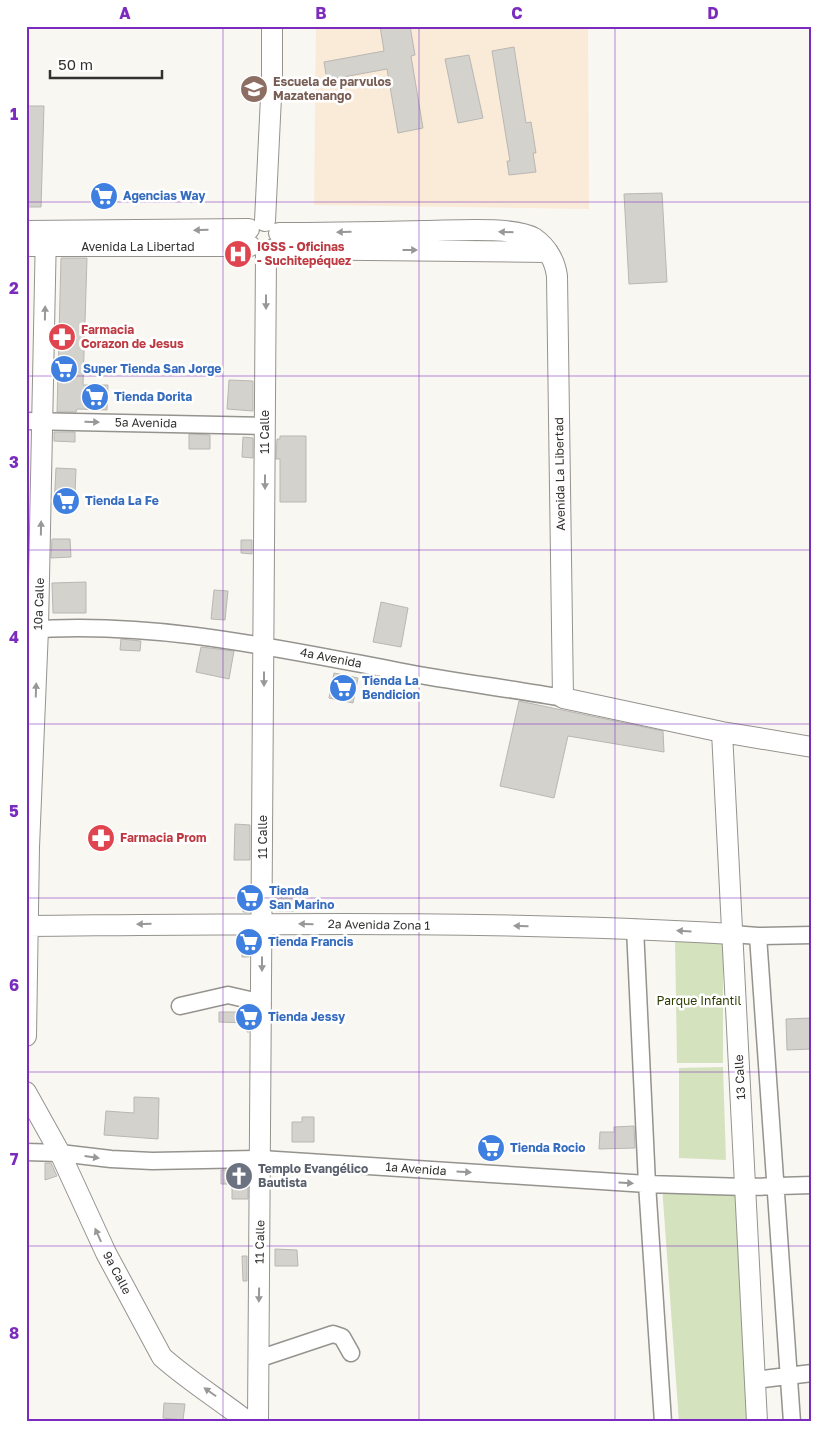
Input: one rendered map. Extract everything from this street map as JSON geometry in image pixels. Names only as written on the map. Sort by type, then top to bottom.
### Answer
[{"type":"street","name":"11 Calle","points":[[258,1422],[264,645],[264,239],[272,76],[272,26]]},
{"type":"street","name":"Avenida La Libertad","points":[[26,231],[40,241],[264,239],[472,231],[517,233],[534,238],[548,252],[555,263],[557,276],[562,698]]},
{"type":"street","name":"10a Calle","points":[[26,1036],[35,421],[40,241]]},
{"type":"street","name":"5a Avenida","points":[[35,421],[265,426]]},
{"type":"street","name":"4a Avenida","points":[[32,629],[110,629],[214,638],[264,645],[462,683],[562,698],[722,732],[812,747]]},
{"type":"street","name":"13 Calle","points":[[722,732],[757,1422]]},
{"type":"street","name":"2a Avenida Zona 1","points":[[27,926],[262,923],[635,928],[732,934]]},
{"type":"street","points":[[635,928],[647,1184],[663,1422]]},
{"type":"street","points":[[732,934],[758,936],[812,935]]},
{"type":"street","points":[[758,936],[792,1422]]},
{"type":"street","points":[[180,1006],[228,995],[262,1003]]},
{"type":"street","name":"9a Calle","points":[[26,1092],[60,1153],[106,1253],[162,1357],[176,1370],[213,1394],[248,1422]]},
{"type":"street","name":"1a Avenida","points":[[26,1152],[152,1161],[261,1159],[647,1184],[745,1187],[812,1185]]},
{"type":"street","points":[[258,1359],[333,1334],[342,1338],[351,1353]]},
{"type":"street","points":[[755,1380],[812,1373]]},
{"type":"shaded area","points":[[316,26],[588,26],[589,209],[314,205]]},
{"type":"green space","name":"Parque Infantil","points":[[723,938],[723,1063],[677,1063],[675,939]]},
{"type":"green space","points":[[723,1067],[726,1160],[679,1158],[679,1068]]},
{"type":"green space","points":[[749,1180],[766,1422],[679,1422],[662,1186]]},
{"type":"building","points":[[380,26],[410,26],[415,55],[411,56],[423,128],[398,133],[387,69],[327,80],[324,62],[384,51]]},
{"type":"building","points":[[514,47],[526,123],[531,122],[536,153],[533,153],[536,172],[509,175],[507,161],[510,161],[492,51]]},
{"type":"building","points":[[469,55],[483,118],[458,123],[445,59]]},
{"type":"building","points":[[26,106],[44,106],[41,207],[26,207]]},
{"type":"building","points":[[662,193],[667,282],[629,284],[624,194]]},
{"type":"building","points":[[61,258],[87,258],[83,385],[108,385],[107,410],[77,409],[76,412],[57,412]]},
{"type":"building","points":[[229,380],[253,381],[253,411],[227,409]]},
{"type":"building","points":[[54,432],[75,432],[75,442],[54,441]]},
{"type":"building","points":[[189,434],[210,435],[210,449],[189,449]]},
{"type":"building","points":[[280,436],[306,436],[306,502],[280,502],[280,459],[276,459],[277,439],[280,439]]},
{"type":"building","points":[[243,437],[253,438],[253,458],[242,457]]},
{"type":"building","points":[[56,468],[76,469],[75,494],[78,494],[78,508],[54,507]]},
{"type":"building","points":[[52,539],[70,539],[71,557],[51,558]]},
{"type":"building","points":[[241,540],[252,540],[252,554],[241,553]]},
{"type":"building","points":[[86,582],[86,613],[53,613],[52,583]]},
{"type":"building","points":[[214,590],[228,591],[225,620],[211,619]]},
{"type":"building","points":[[381,602],[408,608],[401,647],[373,642]]},
{"type":"building","points":[[121,639],[141,641],[140,651],[120,650]]},
{"type":"building","points":[[201,647],[234,651],[229,679],[196,672]]},
{"type":"building","name":"Tienda La Bendicion","points":[[334,673],[358,678],[353,703],[329,698]]},
{"type":"building","points":[[519,701],[663,731],[664,752],[568,736],[554,798],[500,786]]},
{"type":"building","points":[[235,824],[250,825],[250,860],[234,860]]},
{"type":"building","points":[[243,888],[250,888],[250,912],[243,912]]},
{"type":"building","points":[[273,897],[294,897],[294,911],[278,911]]},
{"type":"building","points":[[242,936],[249,936],[249,957],[242,957]]},
{"type":"building","points":[[219,1012],[249,1012],[249,1032],[247,1032],[246,1023],[219,1022]]},
{"type":"building","points":[[812,1018],[812,1049],[787,1050],[786,1019]]},
{"type":"building","points":[[134,1097],[159,1098],[158,1139],[104,1135],[106,1111],[134,1113]]},
{"type":"building","points":[[302,1117],[314,1117],[314,1142],[292,1142],[292,1122],[302,1122]]},
{"type":"building","points":[[634,1126],[635,1148],[599,1149],[600,1132],[614,1132],[614,1127]]},
{"type":"building","name":"Tienda Rocio","points":[[484,1140],[500,1142],[499,1155],[483,1154]]},
{"type":"building","points":[[45,1163],[51,1163],[57,1176],[45,1180]]},
{"type":"building","points":[[248,1169],[248,1199],[232,1199],[232,1184],[221,1184],[221,1170]]},
{"type":"building","points":[[275,1249],[297,1250],[298,1266],[275,1266]]},
{"type":"building","points":[[242,1256],[247,1256],[247,1281],[243,1281]]},
{"type":"building","points":[[164,1403],[185,1404],[183,1420],[163,1418]]},
{"type":"place","name":"Escuela de parvulos Mazatenango","points":[[254,89]]},
{"type":"place","name":"Agencias Way","points":[[104,196]]},
{"type":"place","name":"IGSS - Oficinas - Suchitepéquez","points":[[238,254]]},
{"type":"place","name":"Farmacia Corazon de Jesus","points":[[62,337]]},
{"type":"place","name":"Super Tienda San Jorge","points":[[64,369]]},
{"type":"place","name":"Tienda Dorita","points":[[95,397]]},
{"type":"place","name":"Tienda La Fe","points":[[66,501]]},
{"type":"place","name":"Tienda La Bendicion","points":[[343,688]]},
{"type":"place","name":"Farmacia Prom","points":[[101,838]]},
{"type":"place","name":"Tienda San Marino","points":[[250,898]]},
{"type":"place","name":"Tienda Francis","points":[[249,942]]},
{"type":"place","name":"Tienda Jessy","points":[[249,1017]]},
{"type":"place","name":"Tienda Rocio","points":[[491,1148]]},
{"type":"place","name":"Templo Evangélico Bautista","points":[[239,1176]]}]
